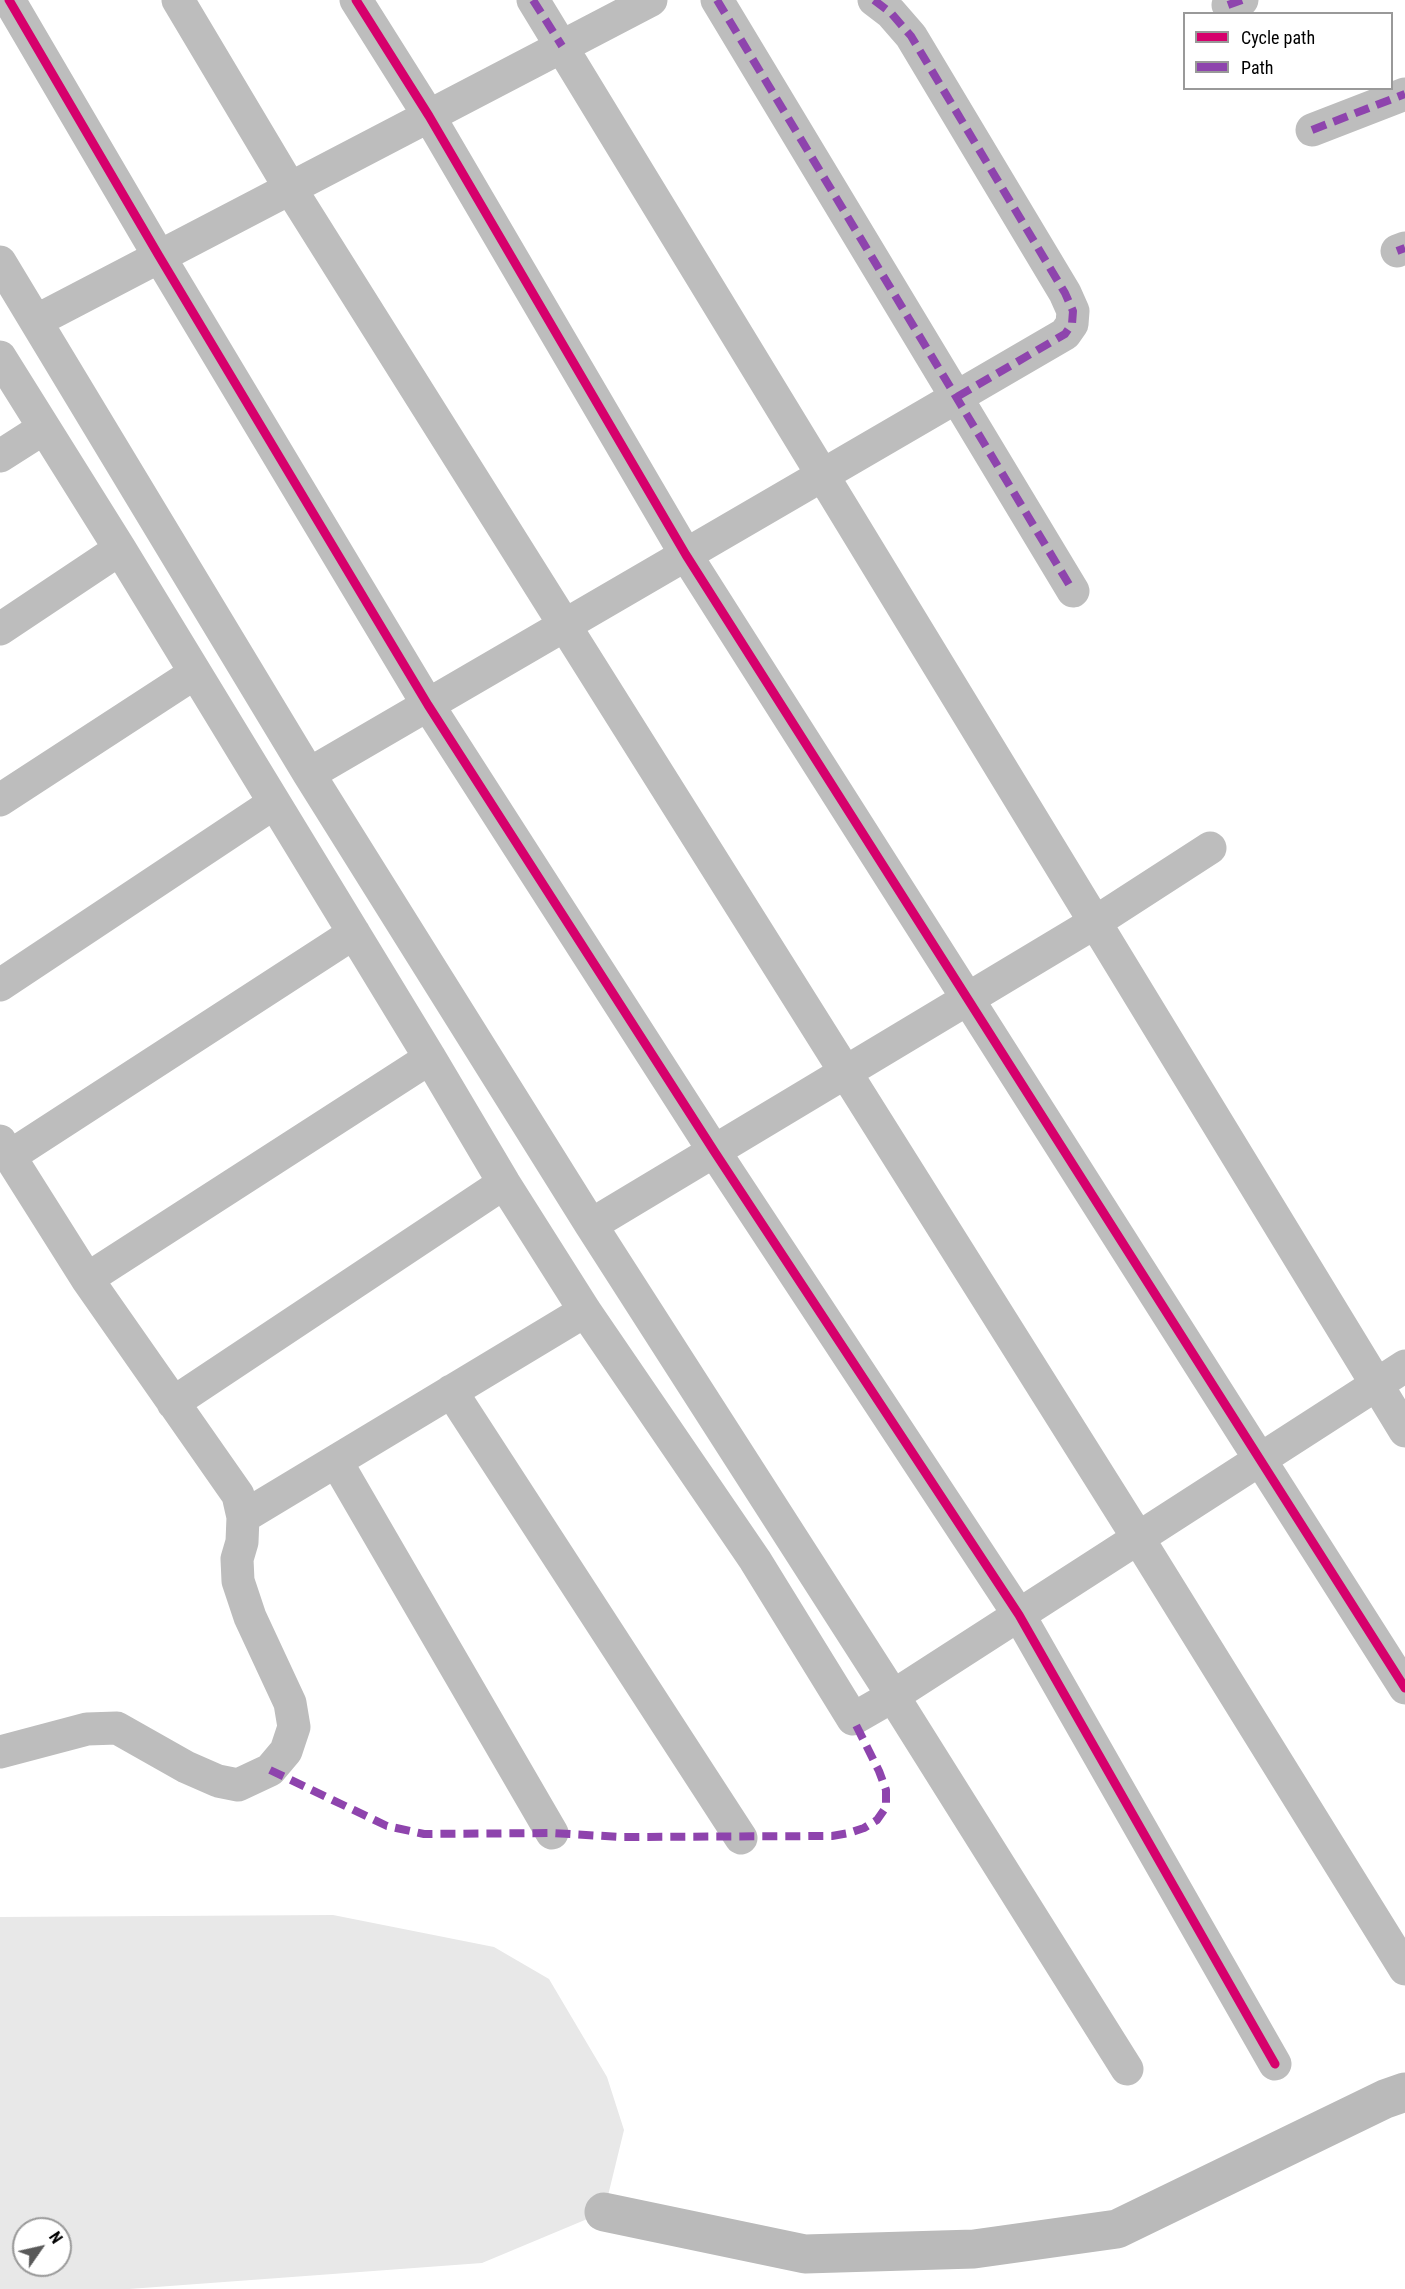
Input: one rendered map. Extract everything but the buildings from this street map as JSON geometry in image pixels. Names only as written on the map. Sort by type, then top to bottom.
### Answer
[{"type":"street","points":[[9,0],[159,256],[428,705],[714,1151],[1019,1615],[1275,2064]]},
{"type":"street","points":[[178,0],[290,188],[1138,1538],[1405,1969]]},
{"type":"street","points":[[356,0],[429,116],[686,555],[1405,1688]]},
{"type":"street","points":[[533,0],[1405,1431]]},
{"type":"street","points":[[36,321],[651,0]]},
{"type":"street","points":[[717,0],[1073,591]]},
{"type":"street","points":[[309,774],[1065,334],[1072,324],[1073,311],[1065,293],[911,36],[891,13],[874,0]]},
{"type":"street","points":[[1312,130],[1405,94]]},
{"type":"street","points":[[0,262],[309,774],[591,1225],[894,1696],[1127,2069]]},
{"type":"street","points":[[0,357],[120,549],[504,1183],[585,1311],[755,1560],[853,1719],[894,1696],[1405,1366]]},
{"type":"street","points":[[0,456],[44,428]]},
{"type":"street","points":[[0,629],[120,549]]},
{"type":"street","points":[[0,800],[195,673]]},
{"type":"street","points":[[0,985],[274,803]]},
{"type":"street","points":[[591,1225],[1094,923],[1210,848]]},
{"type":"street","points":[[0,1752],[46,1739],[105,1727],[117,1728],[186,1767],[218,1781],[238,1785],[270,1770],[286,1751],[294,1727],[290,1703],[250,1617],[238,1581],[237,1559],[242,1542],[243,1517],[238,1495],[87,1280],[5,1148],[354,933]]},
{"type":"street","points":[[87,1280],[430,1058]]},
{"type":"street","points":[[173,1403],[504,1183]]},
{"type":"street","points":[[243,1517],[585,1311]]},
{"type":"street","points":[[451,1391],[741,1838]]},
{"type":"street","points":[[336,1461],[552,1833]]},
{"type":"street","points":[[755,1560],[794,1539]]},
{"type":"shaded area","points":[[333,1915],[494,1947],[549,1979],[607,2077],[624,2130],[604,2212],[482,2263],[129,2289],[0,2289],[0,1917]]},
{"type":"waterway","points":[[604,2212],[805,2254],[974,2249],[1117,2229],[1385,2099],[1405,2092]]},
{"type":"marked path","points":[[533,0],[562,46]]},
{"type":"marked path","points":[[717,0],[1073,591]]},
{"type":"marked path","points":[[874,0],[891,13],[911,36],[1065,293],[1073,311],[1072,324],[1065,334],[955,398]]},
{"type":"marked path","points":[[1228,5],[1242,0]]},
{"type":"marked path","points":[[1312,130],[1405,94]]},
{"type":"marked path","points":[[1397,251],[1405,248]]},
{"type":"marked path","points":[[270,1770],[387,1826],[424,1834],[552,1833],[621,1837],[832,1836],[864,1828],[877,1820],[886,1807],[886,1790],[879,1771],[853,1719]]},
{"type":"cycle path","points":[[9,0],[159,256],[428,705],[714,1151],[1019,1615],[1275,2064]]},
{"type":"cycle path","points":[[356,0],[429,116],[686,555],[1405,1688]]}]
